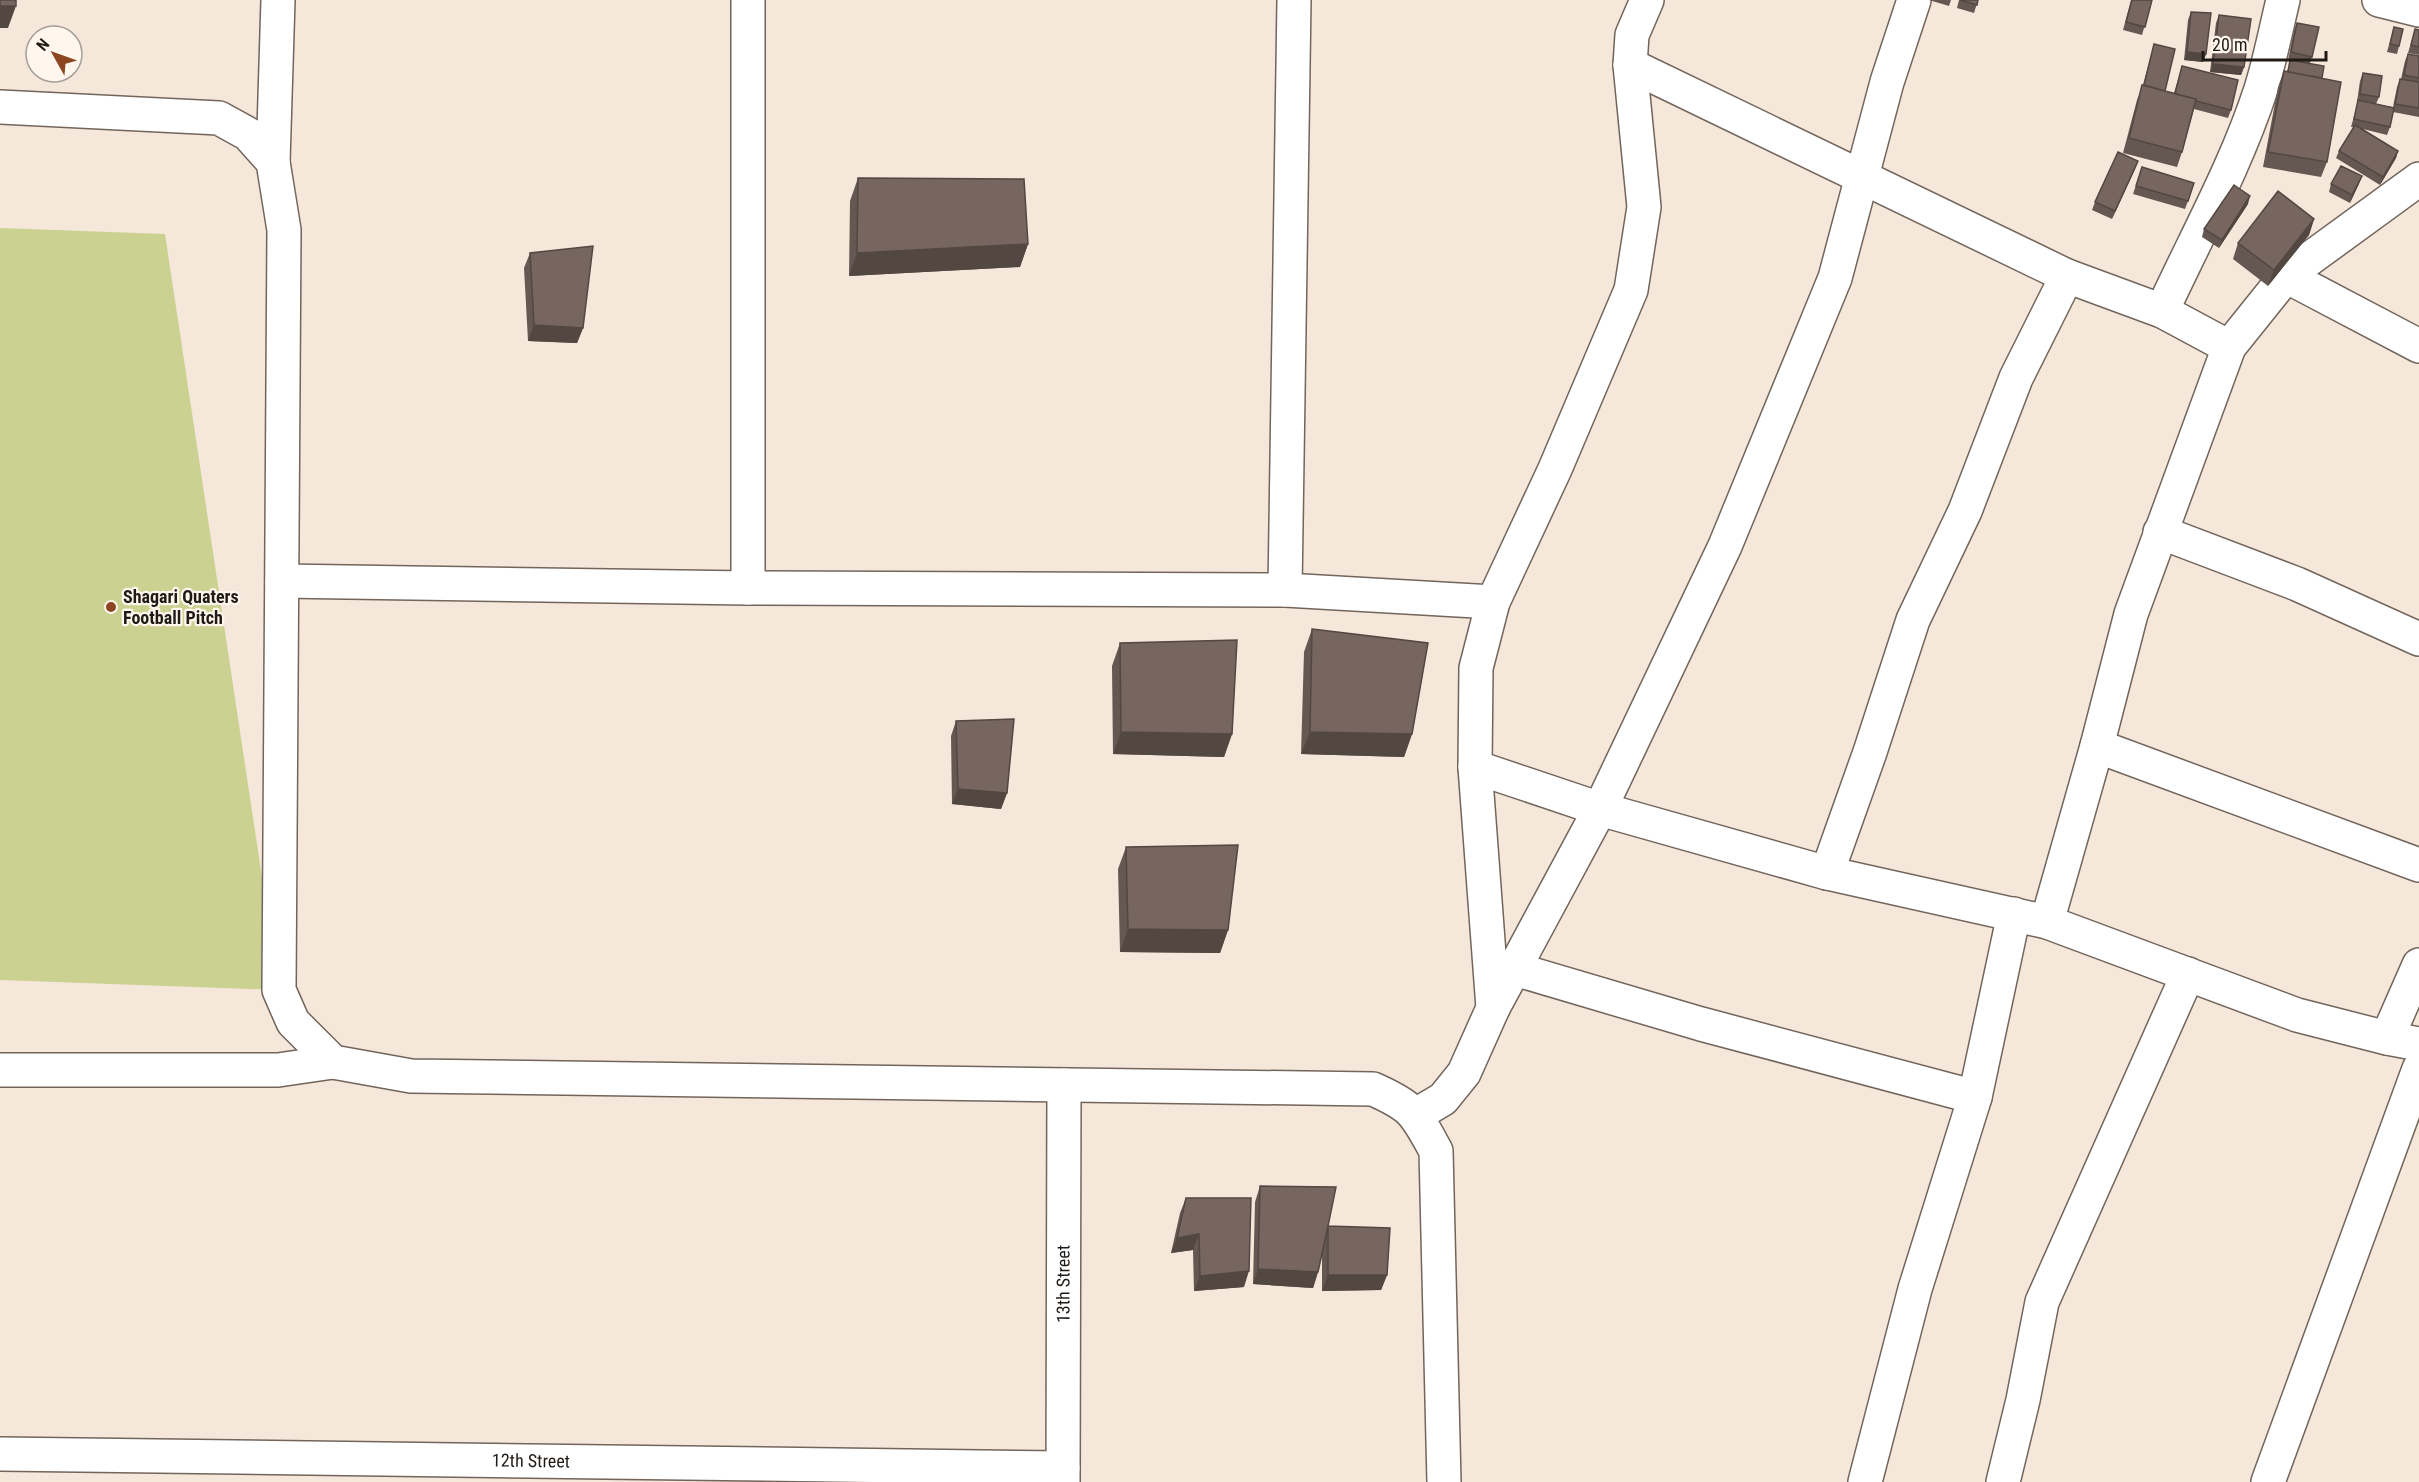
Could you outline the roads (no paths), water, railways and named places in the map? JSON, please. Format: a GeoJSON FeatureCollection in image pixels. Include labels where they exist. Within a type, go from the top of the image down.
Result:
{"type":"FeatureCollection","features":[{"type":"Feature","properties":{"kind":"street"},"geometry":{"type":"LineString","coordinates":[[278,0],[273,162],[284,230],[279,990],[293,1022],[333,1062]]}},
{"type":"Feature","properties":{"kind":"street"},"geometry":{"type":"LineString","coordinates":[[748,0],[748,588]]}},
{"type":"Feature","properties":{"kind":"street"},"geometry":{"type":"LineString","coordinates":[[1285,590],[1294,0]]}},
{"type":"Feature","properties":{"kind":"street"},"geometry":{"type":"LineString","coordinates":[[1493,1008],[1475,767],[1476,668],[1493,602],[1555,469],[1631,290],[1644,207],[1630,64],[1632,35],[1647,0]]}},
{"type":"Feature","properties":{"kind":"street"},"geometry":{"type":"LineString","coordinates":[[1416,1115],[1443,1099],[1464,1073],[1493,1008],[1600,809],[1725,546],[1835,278],[1887,82],[1914,0]]}},
{"type":"Feature","properties":{"kind":"street"},"geometry":{"type":"LineString","coordinates":[[2162,311],[2224,183],[2257,99],[2283,0]]}},
{"type":"Feature","properties":{"kind":"street"},"geometry":{"type":"LineString","coordinates":[[2379,0],[2419,10]]}},
{"type":"Feature","properties":{"kind":"street"},"geometry":{"type":"LineString","coordinates":[[1630,64],[2067,276],[2162,311],[2229,347]]}},
{"type":"Feature","properties":{"kind":"street"},"geometry":{"type":"LineString","coordinates":[[0,107],[219,118],[248,134],[273,162]]}},
{"type":"Feature","properties":{"kind":"street"},"geometry":{"type":"LineString","coordinates":[[2047,922],[2097,746],[2131,614],[2229,347],[2286,276],[2419,180]]}},
{"type":"Feature","properties":{"kind":"street"},"geometry":{"type":"LineString","coordinates":[[1827,873],[1870,752],[1912,620],[1965,511],[2016,378],[2067,276]]}},
{"type":"Feature","properties":{"kind":"street"},"geometry":{"type":"LineString","coordinates":[[2286,276],[2419,346]]}},
{"type":"Feature","properties":{"kind":"street"},"geometry":{"type":"LineString","coordinates":[[2160,532],[2297,584],[2418,636]]}},
{"type":"Feature","properties":{"kind":"street"},"geometry":{"type":"LineString","coordinates":[[282,581],[748,588],[1285,590],[1493,602]]}},
{"type":"Feature","properties":{"kind":"street"},"geometry":{"type":"LineString","coordinates":[[2097,746],[2419,865]]}},
{"type":"Feature","properties":{"kind":"street"},"geometry":{"type":"LineString","coordinates":[[1475,767],[1600,809],[1827,873],[2047,922],[2297,1015],[2419,1044]]}},
{"type":"Feature","properties":{"kind":"street"},"geometry":{"type":"LineString","coordinates":[[1865,1482],[1915,1289],[1975,1097],[2014,914]]}},
{"type":"Feature","properties":{"kind":"street"},"geometry":{"type":"LineString","coordinates":[[2387,1038],[2419,965]]}},
{"type":"Feature","properties":{"kind":"street"},"geometry":{"type":"LineString","coordinates":[[1515,969],[1701,1024],[1975,1097]]}},
{"type":"Feature","properties":{"kind":"street"},"geometry":{"type":"LineString","coordinates":[[2003,1482],[2023,1400],[2042,1302],[2188,974]]}},
{"type":"Feature","properties":{"kind":"street"},"geometry":{"type":"LineString","coordinates":[[0,1070],[278,1070],[333,1062],[411,1076],[1373,1089],[1398,1100],[1416,1115],[1436,1151],[1444,1482]]}},
{"type":"Feature","properties":{"kind":"street"},"geometry":{"type":"LineString","coordinates":[[2268,1482],[2419,1069]]}},
{"type":"Feature","properties":{"kind":"street","name":"13th Street"},"geometry":{"type":"LineString","coordinates":[[1063,1475],[1064,1085]]}},
{"type":"Feature","properties":{"kind":"street","name":"12th Street"},"geometry":{"type":"LineString","coordinates":[[0,1454],[1063,1475]]}},
{"type":"Feature","properties":{"kind":"place","name":"Shagari Quaters Football Pitch"},"geometry":{"type":"Point","coordinates":[111,607]}}]}
